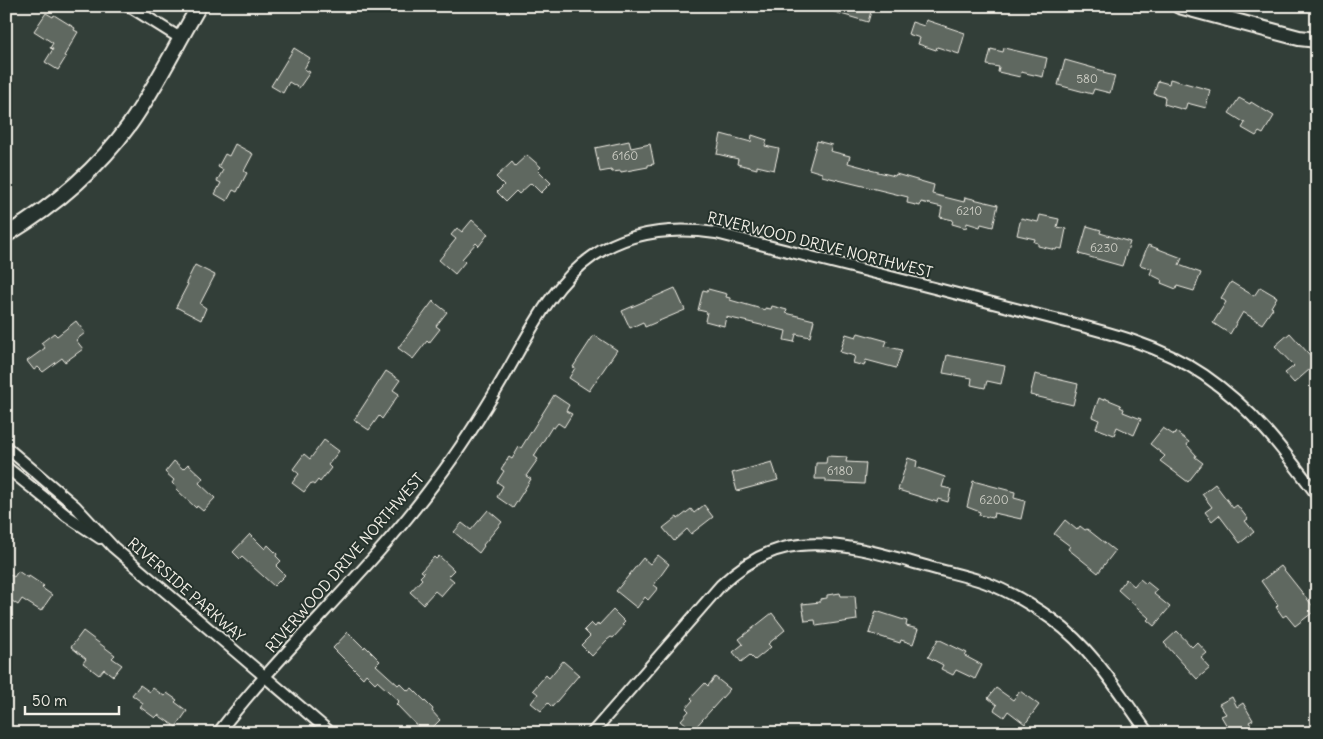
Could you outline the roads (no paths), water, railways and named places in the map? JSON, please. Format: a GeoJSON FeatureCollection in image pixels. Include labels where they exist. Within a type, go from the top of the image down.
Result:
{"type":"FeatureCollection","features":[{"type":"Feature","properties":{"kind":"street"},"geometry":{"type":"LineString","coordinates":[[129,6],[180,38]]}},
{"type":"Feature","properties":{"kind":"street"},"geometry":{"type":"LineString","coordinates":[[6,235],[54,204],[105,156],[144,103],[199,6]]}},
{"type":"Feature","properties":{"kind":"street"},"geometry":{"type":"LineString","coordinates":[[1179,6],[1299,38],[1317,40]]}},
{"type":"Feature","properties":{"kind":"street","name":"RIVERWOOD DRIVE NORTHWEST"},"geometry":{"type":"LineString","coordinates":[[218,733],[398,529],[436,482],[480,418],[549,300],[566,279],[593,256],[625,240],[659,231],[692,230],[716,233],[922,284],[1123,338],[1163,352],[1203,374],[1242,404],[1277,441],[1317,495]]}},
{"type":"Feature","properties":{"kind":"street","name":"RIVERSIDE PARKWAY"},"geometry":{"type":"LineString","coordinates":[[6,447],[75,506],[113,547],[331,733]]}},
{"type":"Feature","properties":{"kind":"street","name":"RIVERSIDE PARKWAY"},"geometry":{"type":"LineString","coordinates":[[6,467],[67,516],[113,547]]}},
{"type":"Feature","properties":{"kind":"street"},"geometry":{"type":"LineString","coordinates":[[592,733],[721,585],[738,569],[756,558],[778,549],[820,544],[871,552],[984,582],[1023,600],[1055,621],[1077,641],[1094,660],[1148,733]]}}]}
